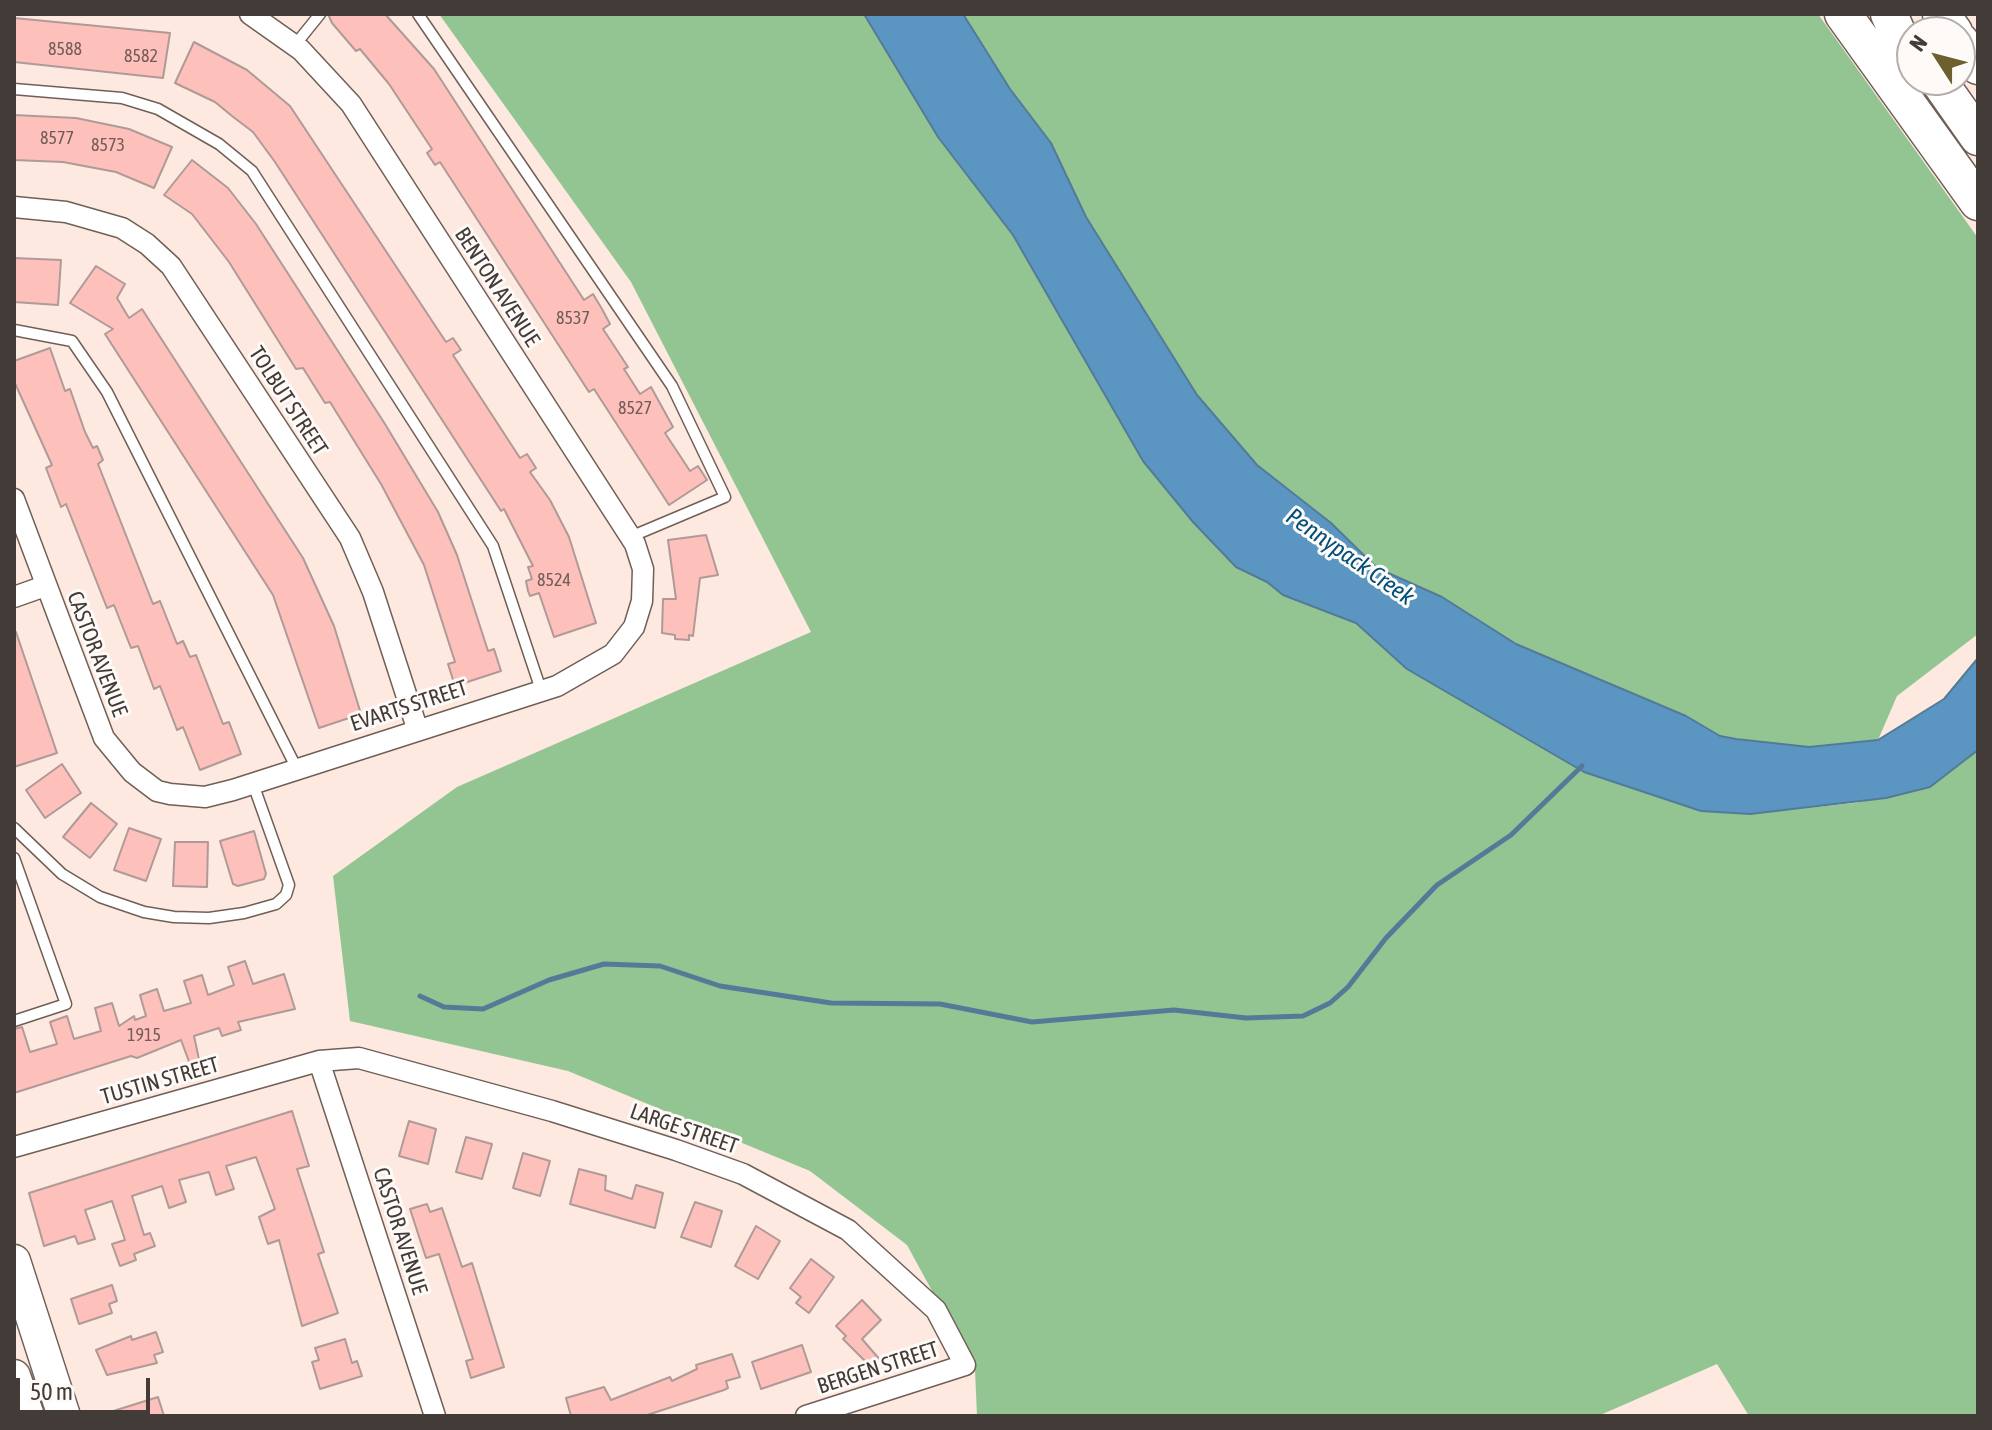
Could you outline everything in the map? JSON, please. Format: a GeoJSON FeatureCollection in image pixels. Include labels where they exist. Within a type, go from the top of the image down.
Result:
{"type":"FeatureCollection","features":[{"type":"Feature","properties":{"kind":"highway"},"geometry":{"type":"LineString","coordinates":[[1843,14],[1970,192]]}},
{"type":"Feature","properties":{"kind":"highway"},"geometry":{"type":"LineString","coordinates":[[1925,96],[1970,192]]}},
{"type":"Feature","properties":{"kind":"highway"},"geometry":{"type":"LineString","coordinates":[[1949,96],[1978,137]]}},
{"type":"Feature","properties":{"kind":"main road"},"geometry":{"type":"LineString","coordinates":[[14,1261],[64,1416]]}},
{"type":"Feature","properties":{"kind":"main road"},"geometry":{"type":"LineString","coordinates":[[14,1376],[28,1416]]}},
{"type":"Feature","properties":{"kind":"street","name":"BENTON AVENUE"},"geometry":{"type":"LineString","coordinates":[[250,14],[295,45],[351,104],[630,537],[643,569],[642,601],[636,620]]}},
{"type":"Feature","properties":{"kind":"street","name":"TOLBUT STREET"},"geometry":{"type":"LineString","coordinates":[[14,207],[66,212],[122,228],[147,244],[171,266],[350,538],[373,592],[417,728]]}},
{"type":"Feature","properties":{"kind":"street","name":"CASTOR AVENUE"},"geometry":{"type":"LineString","coordinates":[[14,499],[104,738],[132,772],[157,791],[174,794]]}},
{"type":"Feature","properties":{"kind":"street"},"geometry":{"type":"LineString","coordinates":[[14,597],[45,586]]}},
{"type":"Feature","properties":{"kind":"street","name":"EVARTS STREET"},"geometry":{"type":"LineString","coordinates":[[174,794],[205,797],[253,784],[417,728],[557,686],[613,654],[636,620]]}},
{"type":"Feature","properties":{"kind":"street","name":"LARGE STREET"},"geometry":{"type":"LineString","coordinates":[[319,1061],[359,1058],[564,1114],[743,1174],[848,1230],[936,1310],[965,1365]]}},
{"type":"Feature","properties":{"kind":"street","name":"CASTOR AVENUE"},"geometry":{"type":"LineString","coordinates":[[319,1061],[435,1416]]}},
{"type":"Feature","properties":{"kind":"street","name":"TUSTIN STREET"},"geometry":{"type":"LineString","coordinates":[[14,1147],[319,1061]]}},
{"type":"Feature","properties":{"kind":"street","name":"BERGEN STREET"},"geometry":{"type":"LineString","coordinates":[[806,1416],[965,1365]]}},
{"type":"Feature","properties":{"kind":"lane"},"geometry":{"type":"LineString","coordinates":[[295,45],[320,14]]}},
{"type":"Feature","properties":{"kind":"lane"},"geometry":{"type":"LineString","coordinates":[[418,14],[672,386],[725,497],[630,537]]}},
{"type":"Feature","properties":{"kind":"lane"},"geometry":{"type":"LineString","coordinates":[[14,89],[122,98],[158,109],[219,144],[252,171],[493,546],[541,690]]}},
{"type":"Feature","properties":{"kind":"lane"},"geometry":{"type":"LineString","coordinates":[[14,330],[72,341],[107,392],[297,769]]}},
{"type":"Feature","properties":{"kind":"lane"},"geometry":{"type":"LineString","coordinates":[[14,828],[62,874],[100,897],[144,912],[174,917],[209,918],[244,913],[276,904],[286,895],[289,885],[253,784]]}},
{"type":"Feature","properties":{"kind":"lane"},"geometry":{"type":"LineString","coordinates":[[14,858],[66,1004],[14,1021]]}},
{"type":"Feature","properties":{"kind":"green space"},"geometry":{"type":"Polygon","coordinates":[[[439,14],[864,14],[938,137],[1013,234],[1143,461],[1193,522],[1236,567],[1267,582],[1283,595],[1355,623],[1407,669],[1584,772],[1656,796],[1750,814],[1855,803],[1930,787],[1978,750],[1978,1416],[1749,1416],[1717,1364],[1598,1416],[977,1416],[975,1370],[907,1245],[810,1171],[568,1071],[350,1021],[333,876],[457,787],[811,632],[631,282],[439,14]]]}},
{"type":"Feature","properties":{"kind":"green space"},"geometry":{"type":"Polygon","coordinates":[[[963,14],[1818,14],[1978,238],[1978,634],[1897,696],[1878,740],[1809,747],[1782,745],[1720,736],[1686,716],[1516,644],[1442,597],[1377,568],[1331,523],[1257,465],[1197,395],[1086,217],[1051,143],[1010,89],[963,14]]]}},
{"type":"Feature","properties":{"kind":"water","name":"Pennypack Creek"},"geometry":{"type":"Polygon","coordinates":[[[864,14],[963,14],[1010,89],[1051,143],[1086,217],[1197,395],[1257,465],[1331,523],[1377,568],[1442,597],[1516,644],[1686,716],[1720,736],[1736,739],[1809,747],[1878,740],[1944,699],[1978,658],[1978,750],[1930,787],[1886,798],[1750,814],[1701,811],[1584,772],[1407,669],[1356,623],[1283,595],[1267,582],[1236,567],[1193,522],[1143,461],[1013,235],[938,137],[864,14]]]}},
{"type":"Feature","properties":{"kind":"building"},"geometry":{"type":"Polygon","coordinates":[[[328,14],[385,14],[434,69],[584,300],[593,294],[610,324],[603,329],[628,367],[624,369],[640,394],[651,387],[673,427],[665,433],[690,471],[698,466],[707,480],[669,505],[594,389],[589,392],[440,162],[435,165],[427,153],[432,149],[389,84],[360,49],[356,51],[328,14]]]}},
{"type":"Feature","properties":{"kind":"building"},"geometry":{"type":"Polygon","coordinates":[[[14,18],[170,33],[163,78],[14,62],[14,18]]]}},
{"type":"Feature","properties":{"kind":"building"},"geometry":{"type":"Polygon","coordinates":[[[194,42],[247,70],[290,106],[446,342],[453,338],[461,350],[453,355],[520,458],[527,454],[536,468],[530,472],[550,500],[569,537],[596,623],[554,637],[539,593],[530,596],[528,591],[526,581],[532,579],[528,567],[533,566],[504,509],[501,511],[275,162],[253,132],[215,102],[175,83],[194,42]]]}},
{"type":"Feature","properties":{"kind":"building"},"geometry":{"type":"Polygon","coordinates":[[[14,115],[76,118],[129,129],[172,147],[154,188],[116,172],[63,162],[14,160],[14,115]]]}},
{"type":"Feature","properties":{"kind":"building"},"geometry":{"type":"Polygon","coordinates":[[[192,160],[228,188],[256,224],[385,424],[438,512],[457,555],[488,651],[494,649],[501,671],[455,686],[448,664],[455,662],[424,565],[381,484],[330,402],[325,403],[303,368],[296,369],[229,262],[192,214],[164,195],[192,160]]]}},
{"type":"Feature","properties":{"kind":"building"},"geometry":{"type":"Polygon","coordinates":[[[14,258],[61,260],[58,305],[14,302],[14,258]]]}},
{"type":"Feature","properties":{"kind":"building"},"geometry":{"type":"Polygon","coordinates":[[[96,266],[125,284],[117,298],[129,318],[142,309],[303,558],[334,626],[361,714],[319,728],[273,595],[105,334],[113,329],[70,303],[96,266]]]}},
{"type":"Feature","properties":{"kind":"building"},"geometry":{"type":"Polygon","coordinates":[[[50,348],[65,391],[70,389],[85,432],[93,448],[97,446],[103,460],[98,464],[153,604],[160,601],[177,644],[183,641],[190,657],[196,655],[223,724],[229,722],[241,754],[200,770],[183,727],[177,730],[160,686],[154,689],[138,646],[131,648],[114,605],[107,608],[66,504],[61,507],[46,468],[52,465],[14,381],[14,361],[50,348]]]}},
{"type":"Feature","properties":{"kind":"building"},"geometry":{"type":"Polygon","coordinates":[[[706,535],[718,575],[700,578],[693,636],[689,635],[689,640],[675,639],[675,635],[662,633],[663,599],[676,599],[668,540],[706,535]]]}},
{"type":"Feature","properties":{"kind":"building"},"geometry":{"type":"Polygon","coordinates":[[[14,633],[57,753],[14,767],[14,633]]]}},
{"type":"Feature","properties":{"kind":"building"},"geometry":{"type":"Polygon","coordinates":[[[62,764],[81,793],[45,818],[26,790],[62,764]]]}},
{"type":"Feature","properties":{"kind":"building"},"geometry":{"type":"Polygon","coordinates":[[[91,803],[117,824],[90,858],[63,837],[91,803]]]}},
{"type":"Feature","properties":{"kind":"building"},"geometry":{"type":"Polygon","coordinates":[[[129,828],[161,839],[146,881],[114,870],[129,828]]]}},
{"type":"Feature","properties":{"kind":"building"},"geometry":{"type":"Polygon","coordinates":[[[254,831],[266,874],[264,879],[238,886],[233,884],[220,841],[254,831]]]}},
{"type":"Feature","properties":{"kind":"building"},"geometry":{"type":"Polygon","coordinates":[[[175,842],[208,842],[207,887],[173,886],[175,842]]]}},
{"type":"Feature","properties":{"kind":"building"},"geometry":{"type":"Polygon","coordinates":[[[245,961],[253,984],[284,974],[295,1009],[238,1022],[241,1030],[222,1036],[219,1028],[194,1036],[200,1064],[191,1067],[181,1040],[137,1058],[131,1056],[14,1093],[14,1029],[22,1027],[30,1052],[57,1044],[50,1022],[67,1016],[74,1039],[101,1031],[95,1008],[112,1003],[119,1026],[134,1016],[135,1020],[146,1016],[140,995],[157,989],[164,1011],[191,1003],[184,981],[202,975],[208,995],[234,985],[228,967],[245,961]]]}},
{"type":"Feature","properties":{"kind":"building"},"geometry":{"type":"Polygon","coordinates":[[[292,1111],[309,1166],[297,1169],[324,1252],[318,1254],[338,1313],[302,1326],[279,1240],[268,1244],[259,1217],[275,1209],[256,1157],[226,1166],[234,1189],[216,1195],[209,1172],[179,1180],[186,1202],[169,1208],[162,1186],[132,1196],[144,1235],[150,1233],[155,1246],[134,1254],[136,1260],[120,1266],[112,1244],[125,1240],[112,1201],[85,1210],[95,1239],[78,1244],[75,1236],[44,1246],[29,1193],[292,1111]]]}},
{"type":"Feature","properties":{"kind":"building"},"geometry":{"type":"Polygon","coordinates":[[[409,1121],[436,1129],[428,1164],[399,1156],[409,1121]]]}},
{"type":"Feature","properties":{"kind":"building"},"geometry":{"type":"Polygon","coordinates":[[[466,1137],[492,1144],[482,1179],[456,1172],[466,1137]]]}},
{"type":"Feature","properties":{"kind":"building"},"geometry":{"type":"Polygon","coordinates":[[[523,1153],[550,1161],[540,1196],[513,1188],[523,1153]]]}},
{"type":"Feature","properties":{"kind":"building"},"geometry":{"type":"Polygon","coordinates":[[[579,1169],[606,1176],[605,1190],[632,1199],[636,1185],[663,1193],[655,1228],[570,1204],[579,1169]]]}},
{"type":"Feature","properties":{"kind":"building"},"geometry":{"type":"Polygon","coordinates":[[[695,1202],[722,1211],[711,1247],[681,1237],[695,1202]]]}},
{"type":"Feature","properties":{"kind":"building"},"geometry":{"type":"Polygon","coordinates":[[[427,1204],[430,1212],[442,1208],[462,1267],[472,1263],[504,1367],[471,1378],[466,1361],[473,1359],[439,1254],[426,1258],[410,1209],[427,1204]]]}},
{"type":"Feature","properties":{"kind":"building"},"geometry":{"type":"Polygon","coordinates":[[[756,1226],[780,1241],[758,1279],[735,1266],[756,1226]]]}},
{"type":"Feature","properties":{"kind":"building"},"geometry":{"type":"Polygon","coordinates":[[[811,1259],[834,1277],[809,1313],[796,1303],[801,1297],[790,1288],[811,1259]]]}},
{"type":"Feature","properties":{"kind":"building"},"geometry":{"type":"Polygon","coordinates":[[[112,1285],[117,1301],[109,1304],[112,1313],[79,1324],[71,1299],[112,1285]]]}},
{"type":"Feature","properties":{"kind":"building"},"geometry":{"type":"Polygon","coordinates":[[[862,1300],[881,1320],[862,1339],[881,1361],[873,1369],[843,1339],[846,1336],[836,1326],[862,1300]]]}},
{"type":"Feature","properties":{"kind":"building"},"geometry":{"type":"Polygon","coordinates":[[[156,1332],[163,1352],[154,1355],[157,1363],[107,1375],[96,1350],[131,1336],[132,1340],[156,1332]]]}},
{"type":"Feature","properties":{"kind":"building"},"geometry":{"type":"Polygon","coordinates":[[[345,1339],[352,1363],[357,1361],[362,1376],[320,1389],[312,1362],[319,1360],[315,1348],[345,1339]]]}},
{"type":"Feature","properties":{"kind":"building"},"geometry":{"type":"Polygon","coordinates":[[[802,1345],[811,1372],[761,1389],[752,1362],[802,1345]]]}},
{"type":"Feature","properties":{"kind":"building"},"geometry":{"type":"Polygon","coordinates":[[[732,1354],[740,1377],[726,1381],[728,1388],[724,1390],[644,1416],[571,1416],[566,1398],[604,1387],[611,1400],[670,1377],[672,1381],[697,1369],[696,1365],[732,1354]]]}},
{"type":"Feature","properties":{"kind":"building"},"geometry":{"type":"Polygon","coordinates":[[[158,1397],[164,1416],[107,1416],[107,1413],[158,1397]]]}},
{"type":"Feature","properties":{"kind":"waterway"},"geometry":{"type":"LineString","coordinates":[[420,996],[444,1007],[483,1009],[549,980],[604,964],[660,966],[720,986],[831,1003],[940,1004],[1032,1022],[1174,1010],[1246,1018],[1303,1016],[1330,1003],[1348,987],[1386,938],[1437,885],[1511,835],[1582,766]]}}]}
